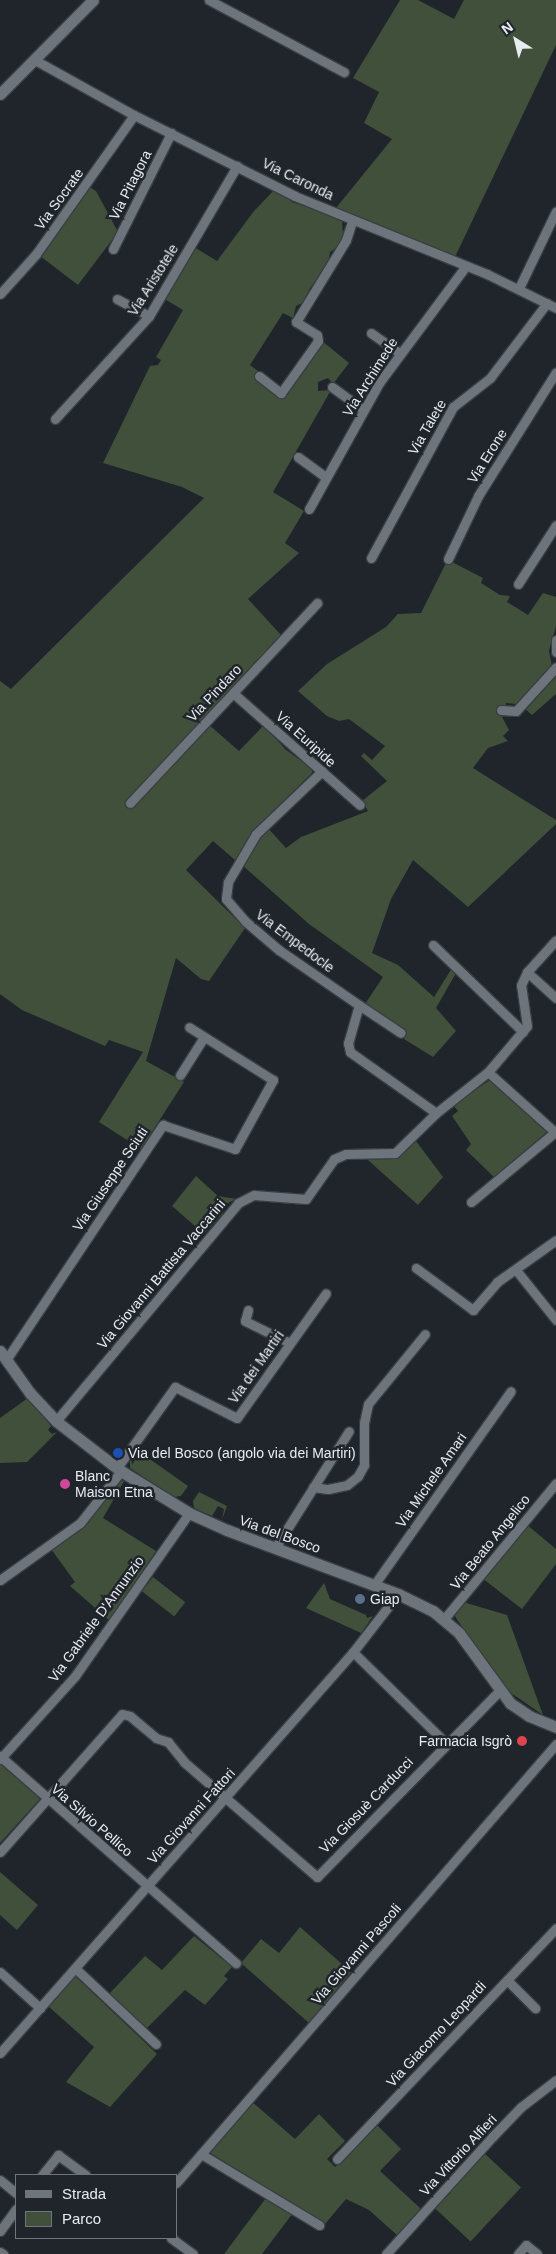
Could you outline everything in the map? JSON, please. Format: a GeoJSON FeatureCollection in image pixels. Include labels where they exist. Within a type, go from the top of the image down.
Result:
{"type":"FeatureCollection","features":[{"type":"Feature","properties":{"kind":"main road"},"geometry":{"type":"LineString","coordinates":[[0,94],[93,0]]}},
{"type":"Feature","properties":{"kind":"main road","name":"Via del Bosco"},"geometry":{"type":"LineString","coordinates":[[3,1356],[56,1422],[119,1469],[189,1513],[275,1548],[398,1594],[444,1619],[468,1645],[500,1691],[529,1716],[556,1727]]}},
{"type":"Feature","properties":{"kind":"street"},"geometry":{"type":"LineString","coordinates":[[209,0],[344,72]]}},
{"type":"Feature","properties":{"kind":"street","name":"Via Caronda"},"geometry":{"type":"LineString","coordinates":[[35,60],[134,115],[352,222],[406,240],[519,288],[556,308]]}},
{"type":"Feature","properties":{"kind":"street","name":"Via Socrate"},"geometry":{"type":"LineString","coordinates":[[0,294],[36,254],[134,115]]}},
{"type":"Feature","properties":{"kind":"street","name":"Via Pitagora"},"geometry":{"type":"LineString","coordinates":[[113,249],[171,133]]}},
{"type":"Feature","properties":{"kind":"street","name":"Via Aristotele"},"geometry":{"type":"LineString","coordinates":[[55,419],[149,316],[237,166]]}},
{"type":"Feature","properties":{"kind":"street"},"geometry":{"type":"LineString","coordinates":[[519,288],[556,211]]}},
{"type":"Feature","properties":{"kind":"street"},"geometry":{"type":"LineString","coordinates":[[259,376],[281,393],[318,341],[317,335],[296,322],[346,240],[352,222]]}},
{"type":"Feature","properties":{"kind":"street","name":"Via Archimede"},"geometry":{"type":"LineString","coordinates":[[309,509],[364,410],[400,353],[466,266]]}},
{"type":"Feature","properties":{"kind":"street"},"geometry":{"type":"LineString","coordinates":[[117,299],[149,316]]}},
{"type":"Feature","properties":{"kind":"street","name":"Via Talete"},"geometry":{"type":"LineString","coordinates":[[371,558],[453,407],[490,378],[547,303]]}},
{"type":"Feature","properties":{"kind":"street"},"geometry":{"type":"LineString","coordinates":[[371,332],[400,353]]}},
{"type":"Feature","properties":{"kind":"street","name":"Via Erone"},"geometry":{"type":"LineString","coordinates":[[448,559],[478,496],[556,372]]}},
{"type":"Feature","properties":{"kind":"street"},"geometry":{"type":"LineString","coordinates":[[332,387],[364,410]]}},
{"type":"Feature","properties":{"kind":"street"},"geometry":{"type":"LineString","coordinates":[[298,457],[326,478]]}},
{"type":"Feature","properties":{"kind":"street"},"geometry":{"type":"LineString","coordinates":[[518,584],[556,525]]}},
{"type":"Feature","properties":{"kind":"street","name":"Via Pindaro"},"geometry":{"type":"LineString","coordinates":[[130,803],[318,603]]}},
{"type":"Feature","properties":{"kind":"street"},"geometry":{"type":"LineString","coordinates":[[556,640],[556,652]]}},
{"type":"Feature","properties":{"kind":"street"},"geometry":{"type":"LineString","coordinates":[[501,710],[516,711],[556,667]]}},
{"type":"Feature","properties":{"kind":"street","name":"Via Euripide"},"geometry":{"type":"LineString","coordinates":[[233,693],[360,805]]}},
{"type":"Feature","properties":{"kind":"street","name":"Via Empedocle"},"geometry":{"type":"LineString","coordinates":[[322,772],[256,834],[228,882],[225,894],[230,904],[245,921],[279,950],[359,1005]]}},
{"type":"Feature","properties":{"kind":"street"},"geometry":{"type":"LineString","coordinates":[[433,945],[524,1032],[527,1021],[520,992],[527,972],[556,940]]}},
{"type":"Feature","properties":{"kind":"street"},"geometry":{"type":"LineString","coordinates":[[527,972],[556,998]]}},
{"type":"Feature","properties":{"kind":"street"},"geometry":{"type":"LineString","coordinates":[[401,1033],[359,1005],[348,1043],[350,1052],[436,1113]]}},
{"type":"Feature","properties":{"kind":"street","name":"Via Giuseppe Sciuti"},"geometry":{"type":"LineString","coordinates":[[3,1356],[163,1125],[235,1148],[273,1080],[189,1027]]}},
{"type":"Feature","properties":{"kind":"street","name":"Via Giovanni Battista Vaccarini"},"geometry":{"type":"LineString","coordinates":[[56,1422],[238,1203],[254,1195],[306,1199],[334,1159],[346,1154],[394,1153],[436,1113],[488,1072],[524,1032]]}},
{"type":"Feature","properties":{"kind":"street"},"geometry":{"type":"LineString","coordinates":[[180,1075],[204,1036]]}},
{"type":"Feature","properties":{"kind":"street"},"geometry":{"type":"LineString","coordinates":[[471,1202],[556,1132],[488,1072]]}},
{"type":"Feature","properties":{"kind":"street"},"geometry":{"type":"LineString","coordinates":[[416,1268],[473,1310],[497,1282],[556,1240]]}},
{"type":"Feature","properties":{"kind":"street"},"geometry":{"type":"LineString","coordinates":[[516,1270],[556,1320]]}},
{"type":"Feature","properties":{"kind":"street","name":"Via dei Martiri"},"geometry":{"type":"LineString","coordinates":[[119,1469],[175,1387],[237,1418],[326,1293]]}},
{"type":"Feature","properties":{"kind":"street"},"geometry":{"type":"LineString","coordinates":[[248,1310],[245,1321],[290,1343]]}},
{"type":"Feature","properties":{"kind":"street"},"geometry":{"type":"LineString","coordinates":[[314,1487],[328,1489],[347,1485],[358,1476],[364,1465],[364,1423],[368,1404],[425,1334]]}},
{"type":"Feature","properties":{"kind":"street","name":"Via Michele Amari"},"geometry":{"type":"LineString","coordinates":[[374,1585],[511,1391]]}},
{"type":"Feature","properties":{"kind":"street"},"geometry":{"type":"LineString","coordinates":[[275,1548],[349,1431]]}},
{"type":"Feature","properties":{"kind":"street"},"geometry":{"type":"LineString","coordinates":[[0,1580],[80,1523],[119,1469]]}},
{"type":"Feature","properties":{"kind":"street","name":"Via Beato Angelico"},"geometry":{"type":"LineString","coordinates":[[444,1619],[556,1483]]}},
{"type":"Feature","properties":{"kind":"street","name":"Via Gabriele D'Annunzio"},"geometry":{"type":"LineString","coordinates":[[0,1757],[75,1676],[189,1513]]}},
{"type":"Feature","properties":{"kind":"street","name":"Via Giovanni Fattori"},"geometry":{"type":"LineString","coordinates":[[0,2053],[353,1652],[398,1594]]}},
{"type":"Feature","properties":{"kind":"street"},"geometry":{"type":"LineString","coordinates":[[353,1652],[446,1743]]}},
{"type":"Feature","properties":{"kind":"street","name":"Via Giosuè Carducci"},"geometry":{"type":"LineString","coordinates":[[226,1798],[318,1876],[446,1743],[500,1691]]}},
{"type":"Feature","properties":{"kind":"street"},"geometry":{"type":"LineString","coordinates":[[0,1852],[122,1714],[130,1716],[156,1738],[168,1742],[184,1762],[226,1798]]}},
{"type":"Feature","properties":{"kind":"street","name":"Via Giovanni Pascoli"},"geometry":{"type":"LineString","coordinates":[[178,2181],[556,1744]]}},
{"type":"Feature","properties":{"kind":"street","name":"Via Silvio Pellico"},"geometry":{"type":"LineString","coordinates":[[0,1757],[236,1963]]}},
{"type":"Feature","properties":{"kind":"street","name":"Via Giacomo Leopardi"},"geometry":{"type":"LineString","coordinates":[[337,2159],[556,1928]]}},
{"type":"Feature","properties":{"kind":"street"},"geometry":{"type":"LineString","coordinates":[[75,1968],[156,2044]]}},
{"type":"Feature","properties":{"kind":"street"},"geometry":{"type":"LineString","coordinates":[[0,1972],[40,2008]]}},
{"type":"Feature","properties":{"kind":"street"},"geometry":{"type":"LineString","coordinates":[[507,1980],[535,2008]]}},
{"type":"Feature","properties":{"kind":"street","name":"Via Vittorio Alfieri"},"geometry":{"type":"LineString","coordinates":[[386,2254],[493,2136],[521,2108],[556,2080]]}},
{"type":"Feature","properties":{"kind":"street"},"geometry":{"type":"LineString","coordinates":[[201,2154],[319,2225]]}},
{"type":"Feature","properties":{"kind":"street"},"geometry":{"type":"LineString","coordinates":[[43,2174],[58,2155],[85,2174]]}},
{"type":"Feature","properties":{"kind":"street"},"geometry":{"type":"LineString","coordinates":[[0,2180],[15,2192]]}},
{"type":"Feature","properties":{"kind":"street"},"geometry":{"type":"LineString","coordinates":[[0,2231],[15,2210]]}},
{"type":"Feature","properties":{"kind":"street"},"geometry":{"type":"LineString","coordinates":[[172,2239],[193,2254]]}},
{"type":"Feature","properties":{"kind":"street"},"geometry":{"type":"LineString","coordinates":[[518,2254],[526,2245],[537,2254]]}},
{"type":"Feature","properties":{"kind":"green space"},"geometry":{"type":"Polygon","coordinates":[[[400,0],[418,0],[454,19],[464,0],[556,0],[556,45],[455,257],[336,208],[392,139],[364,123],[379,92],[353,78],[400,0]]]}},
{"type":"Feature","properties":{"kind":"green space"},"geometry":{"type":"Polygon","coordinates":[[[88,186],[96,191],[118,232],[78,285],[40,256],[88,186]]]}},
{"type":"Feature","properties":{"kind":"green space"},"geometry":{"type":"Polygon","coordinates":[[[277,187],[292,202],[342,219],[343,234],[339,246],[330,252],[328,264],[310,288],[304,302],[296,306],[293,318],[283,313],[250,365],[258,371],[255,376],[283,399],[322,341],[349,363],[333,384],[328,378],[318,382],[318,391],[331,390],[273,492],[304,511],[285,543],[299,553],[248,599],[281,635],[127,803],[132,807],[208,724],[239,751],[264,725],[285,749],[312,769],[312,773],[257,827],[235,860],[213,841],[186,870],[245,928],[209,981],[201,979],[176,958],[146,1061],[184,1082],[141,1149],[99,1122],[143,1052],[109,1040],[105,1046],[22,1010],[0,994],[0,681],[11,689],[204,498],[182,487],[103,463],[150,366],[158,365],[161,360],[156,357],[183,310],[163,298],[194,247],[217,261],[254,211],[277,187]]]}},
{"type":"Feature","properties":{"kind":"green space"},"geometry":{"type":"Polygon","coordinates":[[[452,562],[483,578],[481,583],[500,595],[510,596],[507,602],[528,615],[543,593],[556,597],[556,626],[549,651],[552,666],[517,704],[506,703],[505,715],[502,717],[509,730],[503,736],[508,741],[488,748],[473,768],[556,820],[556,824],[468,907],[413,860],[391,899],[372,953],[398,965],[434,997],[452,968],[456,973],[436,1008],[456,1031],[433,1057],[404,1039],[407,1033],[365,1004],[383,977],[309,924],[242,865],[266,826],[286,848],[301,837],[368,811],[362,801],[387,781],[361,756],[364,753],[372,760],[385,746],[349,719],[339,721],[327,716],[298,691],[327,664],[386,627],[398,614],[421,613],[446,563],[452,562]]]}},
{"type":"Feature","properties":{"kind":"green space"},"geometry":{"type":"Polygon","coordinates":[[[556,673],[556,694],[532,715],[524,708],[556,673]]]}},
{"type":"Feature","properties":{"kind":"green space"},"geometry":{"type":"Polygon","coordinates":[[[490,1080],[548,1131],[494,1177],[466,1150],[471,1144],[452,1116],[458,1111],[453,1105],[490,1080]]]}},
{"type":"Feature","properties":{"kind":"green space"},"geometry":{"type":"Polygon","coordinates":[[[413,1137],[443,1177],[418,1205],[368,1160],[396,1157],[413,1137]]]}},
{"type":"Feature","properties":{"kind":"green space"},"geometry":{"type":"Polygon","coordinates":[[[196,1176],[218,1196],[236,1199],[222,1206],[223,1213],[204,1234],[172,1206],[196,1176]]]}},
{"type":"Feature","properties":{"kind":"green space"},"geometry":{"type":"Polygon","coordinates":[[[28,1398],[51,1426],[48,1430],[52,1434],[57,1432],[27,1462],[0,1463],[0,1418],[28,1398]]]}},
{"type":"Feature","properties":{"kind":"green space"},"geometry":{"type":"Polygon","coordinates":[[[137,1450],[188,1486],[181,1496],[173,1497],[130,1468],[130,1460],[137,1450]]]}},
{"type":"Feature","properties":{"kind":"green space"},"geometry":{"type":"Polygon","coordinates":[[[121,1480],[124,1481],[103,1518],[156,1551],[109,1620],[70,1586],[75,1582],[51,1549],[83,1526],[121,1480]]]}},
{"type":"Feature","properties":{"kind":"green space"},"geometry":{"type":"Polygon","coordinates":[[[199,1492],[227,1506],[222,1520],[224,1509],[218,1506],[212,1516],[194,1508],[193,1501],[199,1492]]]}},
{"type":"Feature","properties":{"kind":"green space"},"geometry":{"type":"Polygon","coordinates":[[[526,1524],[556,1549],[556,1564],[522,1609],[482,1578],[526,1524]]]}},
{"type":"Feature","properties":{"kind":"green space"},"geometry":{"type":"Polygon","coordinates":[[[153,1577],[185,1602],[174,1616],[142,1591],[153,1577]]]}},
{"type":"Feature","properties":{"kind":"green space"},"geometry":{"type":"Polygon","coordinates":[[[324,1583],[330,1599],[366,1615],[367,1618],[373,1616],[361,1633],[306,1608],[324,1583]]]}},
{"type":"Feature","properties":{"kind":"green space"},"geometry":{"type":"Polygon","coordinates":[[[463,1602],[507,1615],[543,1715],[511,1693],[498,1678],[456,1618],[454,1613],[463,1602]]]}},
{"type":"Feature","properties":{"kind":"green space"},"geometry":{"type":"Polygon","coordinates":[[[0,1764],[40,1799],[0,1843],[0,1764]]]}},
{"type":"Feature","properties":{"kind":"green space"},"geometry":{"type":"Polygon","coordinates":[[[0,1872],[38,1905],[17,1930],[0,1915],[0,1872]]]}},
{"type":"Feature","properties":{"kind":"green space"},"geometry":{"type":"Polygon","coordinates":[[[300,1927],[351,1972],[309,2023],[241,1963],[261,1939],[279,1953],[300,1927]]]}},
{"type":"Feature","properties":{"kind":"green space"},"geometry":{"type":"Polygon","coordinates":[[[194,1936],[232,1967],[224,1976],[228,1979],[205,2005],[185,1990],[146,2029],[109,1994],[145,1956],[162,1970],[194,1936]]]}},
{"type":"Feature","properties":{"kind":"green space"},"geometry":{"type":"Polygon","coordinates":[[[75,1976],[157,2054],[110,2107],[66,2082],[94,2047],[48,2006],[75,1976]]]}},
{"type":"Feature","properties":{"kind":"green space"},"geometry":{"type":"Polygon","coordinates":[[[251,2101],[295,2139],[319,2114],[345,2141],[327,2159],[335,2167],[377,2125],[401,2149],[380,2171],[420,2208],[420,2212],[397,2235],[369,2210],[346,2199],[325,2224],[209,2152],[251,2101]]]}},
{"type":"Feature","properties":{"kind":"green space"},"geometry":{"type":"Polygon","coordinates":[[[483,2152],[521,2187],[471,2242],[433,2206],[483,2152]]]}},
{"type":"Feature","properties":{"kind":"green space"},"geometry":{"type":"Polygon","coordinates":[[[266,2198],[293,2213],[262,2254],[224,2254],[266,2198]]]}},
{"type":"Feature","properties":{"kind":"place","name":"Via del Bosco (angolo via dei Martiri)"},"geometry":{"type":"Point","coordinates":[118,1453]}},
{"type":"Feature","properties":{"kind":"place","name":"Blanc Maison Etna"},"geometry":{"type":"Point","coordinates":[65,1484]}},
{"type":"Feature","properties":{"kind":"place","name":"Giap"},"geometry":{"type":"Point","coordinates":[360,1599]}},
{"type":"Feature","properties":{"kind":"place","name":"Farmacia Isgrò"},"geometry":{"type":"Point","coordinates":[522,1741]}}]}
